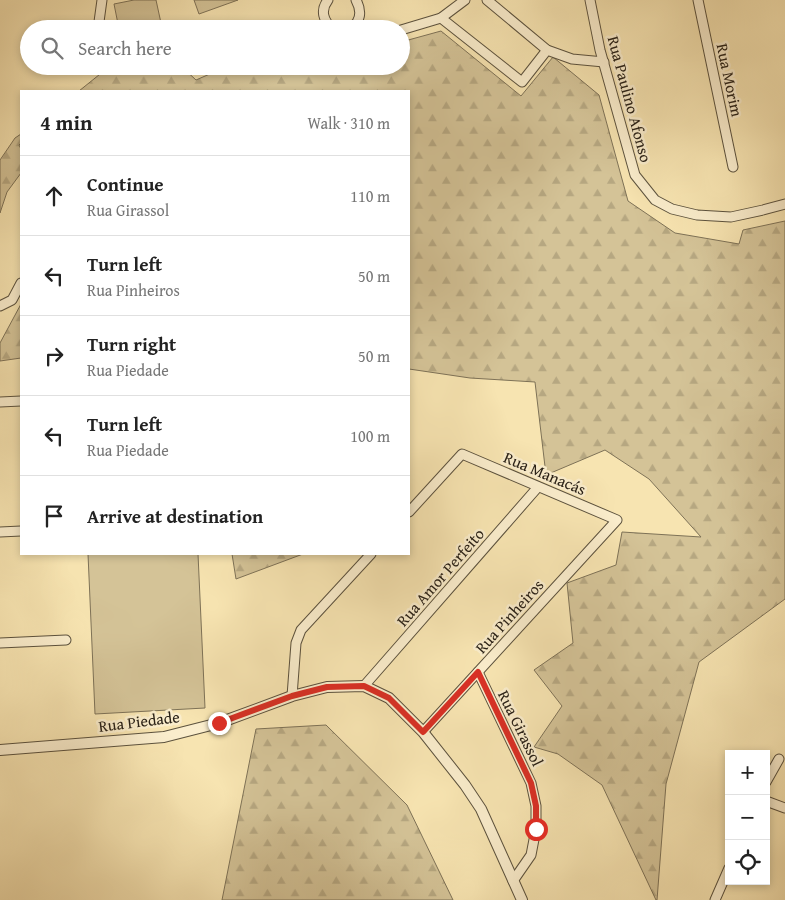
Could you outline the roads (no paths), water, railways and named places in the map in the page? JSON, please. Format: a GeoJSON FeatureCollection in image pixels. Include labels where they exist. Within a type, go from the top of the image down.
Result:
{"type":"FeatureCollection","features":[{"type":"Feature","properties":{"kind":"street"},"geometry":{"type":"LineString","coordinates":[[99,20],[102,0]]}},
{"type":"Feature","properties":{"kind":"street"},"geometry":{"type":"LineString","coordinates":[[326,20],[323,15],[328,0]]}},
{"type":"Feature","properties":{"kind":"street"},"geometry":{"type":"LineString","coordinates":[[410,27],[442,18],[465,0]]}},
{"type":"Feature","properties":{"kind":"street"},"geometry":{"type":"LineString","coordinates":[[488,0],[547,50],[572,59],[604,62]]}},
{"type":"Feature","properties":{"kind":"street","name":"Rua Paulino Afonso"},"geometry":{"type":"LineString","coordinates":[[590,0],[604,62],[635,175],[655,200],[672,209],[698,215],[731,217],[785,204]]}},
{"type":"Feature","properties":{"kind":"street","name":"Rua Morim"},"geometry":{"type":"LineString","coordinates":[[698,0],[733,167]]}},
{"type":"Feature","properties":{"kind":"street"},"geometry":{"type":"LineString","coordinates":[[358,1],[360,12],[358,20]]}},
{"type":"Feature","properties":{"kind":"street"},"geometry":{"type":"LineString","coordinates":[[442,18],[522,82],[547,50]]}},
{"type":"Feature","properties":{"kind":"street"},"geometry":{"type":"LineString","coordinates":[[0,306],[12,300],[20,285]]}},
{"type":"Feature","properties":{"kind":"street"},"geometry":{"type":"LineString","coordinates":[[0,402],[20,401]]}},
{"type":"Feature","properties":{"kind":"street","name":"Rua Manacás"},"geometry":{"type":"LineString","coordinates":[[410,511],[462,454],[617,520]]}},
{"type":"Feature","properties":{"kind":"street","name":"Rua Amor Perfeito"},"geometry":{"type":"LineString","coordinates":[[364,686],[538,487]]}},
{"type":"Feature","properties":{"kind":"street","name":"Rua Pinheiros"},"geometry":{"type":"LineString","coordinates":[[423,732],[617,520]]}},
{"type":"Feature","properties":{"kind":"street"},"geometry":{"type":"LineString","coordinates":[[0,532],[20,531]]}},
{"type":"Feature","properties":{"kind":"street"},"geometry":{"type":"LineString","coordinates":[[292,696],[296,644],[301,630],[370,555]]}},
{"type":"Feature","properties":{"kind":"street"},"geometry":{"type":"LineString","coordinates":[[0,643],[66,640]]}},
{"type":"Feature","properties":{"kind":"street","name":"Rua Girassol"},"geometry":{"type":"LineString","coordinates":[[478,672],[531,783],[536,806],[536,829],[531,855],[513,881]]}},
{"type":"Feature","properties":{"kind":"street","name":"Rua Piedade"},"geometry":{"type":"LineString","coordinates":[[0,750],[164,737],[219,723],[292,696],[327,687],[364,686],[389,698],[423,732],[465,785],[481,809],[522,900]]}},
{"type":"Feature","properties":{"kind":"street"},"geometry":{"type":"LineString","coordinates":[[770,775],[779,759]]}},
{"type":"Feature","properties":{"kind":"street"},"geometry":{"type":"LineString","coordinates":[[770,802],[785,808]]}},
{"type":"Feature","properties":{"kind":"street"},"geometry":{"type":"LineString","coordinates":[[716,900],[725,878]]}}]}
